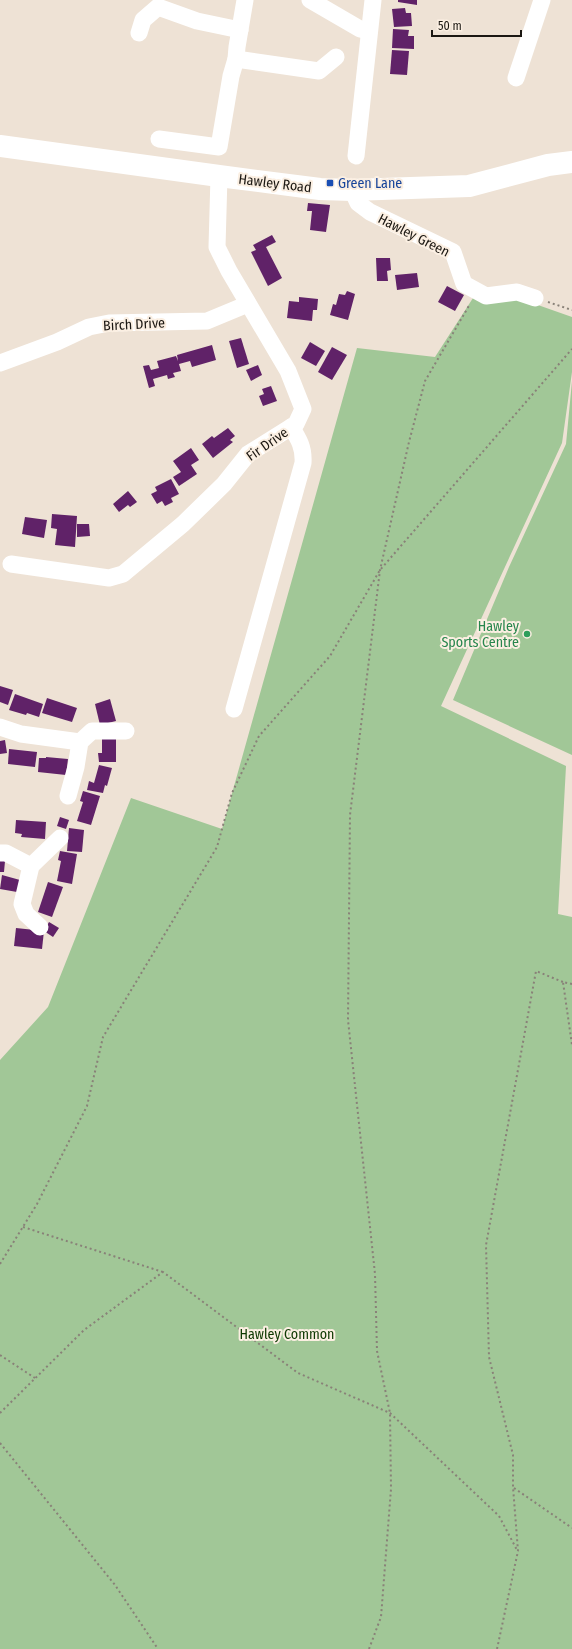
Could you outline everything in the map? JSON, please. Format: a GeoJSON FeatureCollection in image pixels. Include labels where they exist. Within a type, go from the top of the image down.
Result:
{"type":"FeatureCollection","features":[{"type":"Feature","properties":{"kind":"main road","name":"Hawley Road"},"geometry":{"type":"LineString","coordinates":[[0,146],[320,189],[352,190],[469,186],[548,165],[572,162]]}},
{"type":"Feature","properties":{"kind":"street"},"geometry":{"type":"LineString","coordinates":[[159,138],[219,147],[231,76],[236,59],[245,0]]}},
{"type":"Feature","properties":{"kind":"street"},"geometry":{"type":"LineString","coordinates":[[310,0],[360,29],[369,31]]}},
{"type":"Feature","properties":{"kind":"street"},"geometry":{"type":"LineString","coordinates":[[356,156],[373,0]]}},
{"type":"Feature","properties":{"kind":"street"},"geometry":{"type":"LineString","coordinates":[[516,78],[529,44],[542,0]]}},
{"type":"Feature","properties":{"kind":"street"},"geometry":{"type":"LineString","coordinates":[[139,33],[143,20],[158,7],[197,21],[240,30]]}},
{"type":"Feature","properties":{"kind":"street"},"geometry":{"type":"LineString","coordinates":[[236,59],[319,71],[336,56]]}},
{"type":"Feature","properties":{"kind":"street","name":"Fir Drive"},"geometry":{"type":"LineString","coordinates":[[12,564],[109,578],[123,574],[188,519],[224,484],[248,454],[296,424],[303,409],[288,371],[248,304],[217,247],[218,176]]}},
{"type":"Feature","properties":{"kind":"street","name":"Hawley Green"},"geometry":{"type":"LineString","coordinates":[[352,190],[358,203],[370,212],[453,252],[464,284],[486,296],[517,292],[535,298]]}},
{"type":"Feature","properties":{"kind":"street","name":"Birch Drive"},"geometry":{"type":"LineString","coordinates":[[0,363],[57,342],[89,327],[108,323],[207,321],[248,304]]}},
{"type":"Feature","properties":{"kind":"street"},"geometry":{"type":"LineString","coordinates":[[234,709],[302,463],[303,452],[301,443],[291,427]]}},
{"type":"Feature","properties":{"kind":"street"},"geometry":{"type":"LineString","coordinates":[[0,727],[21,734],[80,742]]}},
{"type":"Feature","properties":{"kind":"street"},"geometry":{"type":"LineString","coordinates":[[68,796],[76,767],[80,742],[92,731],[126,730]]}},
{"type":"Feature","properties":{"kind":"street"},"geometry":{"type":"LineString","coordinates":[[40,927],[26,914],[22,904],[31,866],[60,838]]}},
{"type":"Feature","properties":{"kind":"street"},"geometry":{"type":"LineString","coordinates":[[0,853],[6,853],[31,866]]}},
{"type":"Feature","properties":{"kind":"path"},"geometry":{"type":"LineString","coordinates":[[369,1649],[380,1617],[392,1489],[390,1413],[377,1352],[375,1274],[348,1020],[350,815],[380,570],[409,442],[425,381],[473,298],[475,290]]}},
{"type":"Feature","properties":{"kind":"path"},"geometry":{"type":"LineString","coordinates":[[535,298],[572,310]]}},
{"type":"Feature","properties":{"kind":"path"},"geometry":{"type":"LineString","coordinates":[[0,1264],[37,1204],[87,1106],[103,1037],[217,847],[232,793],[259,736],[330,656],[380,570],[572,349]]}},
{"type":"Feature","properties":{"kind":"path"},"geometry":{"type":"LineString","coordinates":[[496,1649],[518,1551],[513,1487],[513,1455],[489,1357],[486,1245],[536,971],[572,984]]}},
{"type":"Feature","properties":{"kind":"path"},"geometry":{"type":"LineString","coordinates":[[563,982],[572,1045]]}},
{"type":"Feature","properties":{"kind":"path"},"geometry":{"type":"LineString","coordinates":[[23,1227],[163,1272],[298,1373],[390,1413],[499,1516],[518,1551]]}},
{"type":"Feature","properties":{"kind":"path"},"geometry":{"type":"LineString","coordinates":[[0,1413],[84,1330],[163,1272]]}},
{"type":"Feature","properties":{"kind":"path"},"geometry":{"type":"LineString","coordinates":[[0,1355],[35,1378]]}},
{"type":"Feature","properties":{"kind":"path"},"geometry":{"type":"LineString","coordinates":[[0,1443],[115,1585],[158,1649]]}},
{"type":"Feature","properties":{"kind":"path"},"geometry":{"type":"LineString","coordinates":[[513,1487],[572,1528]]}},
{"type":"Feature","properties":{"kind":"green space","name":"Hawley Common"},"geometry":{"type":"Polygon","coordinates":[[[473,298],[518,298],[572,317],[572,372],[562,443],[441,706],[566,766],[558,914],[572,917],[572,1649],[0,1649],[0,1060],[48,1007],[131,798],[222,829],[357,348],[435,357],[473,298]]]}},
{"type":"Feature","properties":{"kind":"green space","name":"Hawley Sports Centre"},"geometry":{"type":"Polygon","coordinates":[[[572,381],[572,755],[453,700],[509,567],[566,444],[572,381]]]}},
{"type":"Feature","properties":{"kind":"building"},"geometry":{"type":"Polygon","coordinates":[[[398,0],[417,0],[417,5],[398,2],[398,0]]]}},
{"type":"Feature","properties":{"kind":"building"},"geometry":{"type":"Polygon","coordinates":[[[405,8],[406,13],[411,13],[412,26],[394,27],[392,9],[405,8]]]}},
{"type":"Feature","properties":{"kind":"building"},"geometry":{"type":"Polygon","coordinates":[[[393,29],[409,30],[408,36],[414,36],[414,49],[392,48],[393,29]]]}},
{"type":"Feature","properties":{"kind":"building"},"geometry":{"type":"Polygon","coordinates":[[[392,50],[409,51],[407,75],[390,74],[392,50]]]}},
{"type":"Feature","properties":{"kind":"building"},"geometry":{"type":"Polygon","coordinates":[[[308,203],[330,205],[326,232],[310,230],[312,211],[307,211],[308,203]]]}},
{"type":"Feature","properties":{"kind":"building"},"geometry":{"type":"Polygon","coordinates":[[[272,235],[276,242],[266,247],[282,278],[268,286],[251,252],[256,250],[253,245],[272,235]]]}},
{"type":"Feature","properties":{"kind":"building"},"geometry":{"type":"Polygon","coordinates":[[[376,258],[390,258],[391,270],[387,271],[388,281],[377,281],[376,258]]]}},
{"type":"Feature","properties":{"kind":"building"},"geometry":{"type":"Polygon","coordinates":[[[417,273],[419,287],[397,290],[395,275],[417,273]]]}},
{"type":"Feature","properties":{"kind":"building"},"geometry":{"type":"Polygon","coordinates":[[[447,286],[464,295],[455,311],[438,302],[447,286]]]}},
{"type":"Feature","properties":{"kind":"building"},"geometry":{"type":"Polygon","coordinates":[[[347,291],[355,294],[348,320],[330,315],[333,304],[336,305],[339,294],[345,295],[347,291]]]}},
{"type":"Feature","properties":{"kind":"building"},"geometry":{"type":"Polygon","coordinates":[[[299,297],[318,299],[317,310],[313,310],[312,321],[287,318],[289,301],[299,302],[299,297]]]}},
{"type":"Feature","properties":{"kind":"building"},"geometry":{"type":"Polygon","coordinates":[[[241,338],[249,364],[237,368],[229,341],[241,338]]]}},
{"type":"Feature","properties":{"kind":"building"},"geometry":{"type":"Polygon","coordinates":[[[310,342],[325,351],[316,366],[301,358],[310,342]]]}},
{"type":"Feature","properties":{"kind":"building"},"geometry":{"type":"Polygon","coordinates":[[[212,345],[216,360],[192,367],[190,361],[179,364],[181,371],[173,373],[175,377],[168,379],[167,375],[153,379],[155,386],[149,388],[143,366],[149,365],[151,370],[159,368],[157,361],[176,356],[178,361],[177,355],[212,345]]]}},
{"type":"Feature","properties":{"kind":"building"},"geometry":{"type":"Polygon","coordinates":[[[332,347],[347,355],[332,380],[318,372],[332,347]]]}},
{"type":"Feature","properties":{"kind":"building"},"geometry":{"type":"Polygon","coordinates":[[[258,365],[262,375],[251,381],[246,370],[258,365]]]}},
{"type":"Feature","properties":{"kind":"building"},"geometry":{"type":"Polygon","coordinates":[[[271,386],[277,401],[263,406],[259,396],[264,394],[262,389],[271,386]]]}},
{"type":"Feature","properties":{"kind":"building"},"geometry":{"type":"Polygon","coordinates":[[[228,428],[235,436],[230,440],[233,442],[213,458],[202,444],[212,436],[214,438],[228,428]]]}},
{"type":"Feature","properties":{"kind":"building"},"geometry":{"type":"Polygon","coordinates":[[[191,448],[199,460],[191,465],[197,474],[179,486],[173,477],[181,472],[173,461],[191,448]]]}},
{"type":"Feature","properties":{"kind":"building"},"geometry":{"type":"Polygon","coordinates":[[[171,479],[179,494],[171,498],[173,502],[165,506],[162,501],[157,504],[151,494],[157,491],[155,487],[171,479]]]}},
{"type":"Feature","properties":{"kind":"building"},"geometry":{"type":"Polygon","coordinates":[[[128,491],[137,502],[130,507],[128,505],[119,512],[113,504],[128,491]]]}},
{"type":"Feature","properties":{"kind":"building"},"geometry":{"type":"Polygon","coordinates":[[[52,514],[77,516],[75,547],[55,545],[57,529],[51,528],[52,514]]]}},
{"type":"Feature","properties":{"kind":"building"},"geometry":{"type":"Polygon","coordinates":[[[25,517],[47,520],[44,538],[22,534],[25,517]]]}},
{"type":"Feature","properties":{"kind":"building"},"geometry":{"type":"Polygon","coordinates":[[[77,524],[89,524],[90,536],[77,537],[77,524]]]}},
{"type":"Feature","properties":{"kind":"building"},"geometry":{"type":"Polygon","coordinates":[[[0,686],[13,690],[8,705],[0,702],[0,686]]]}},
{"type":"Feature","properties":{"kind":"building"},"geometry":{"type":"Polygon","coordinates":[[[15,694],[43,704],[39,717],[9,710],[15,694]]]}},
{"type":"Feature","properties":{"kind":"building"},"geometry":{"type":"Polygon","coordinates":[[[47,698],[77,708],[72,722],[42,713],[47,698]]]}},
{"type":"Feature","properties":{"kind":"building"},"geometry":{"type":"Polygon","coordinates":[[[110,699],[116,721],[100,725],[95,704],[110,699]]]}},
{"type":"Feature","properties":{"kind":"building"},"geometry":{"type":"Polygon","coordinates":[[[102,734],[116,734],[116,762],[99,762],[98,753],[102,753],[102,734]]]}},
{"type":"Feature","properties":{"kind":"building"},"geometry":{"type":"Polygon","coordinates":[[[5,740],[7,753],[0,754],[0,741],[5,740]]]}},
{"type":"Feature","properties":{"kind":"building"},"geometry":{"type":"Polygon","coordinates":[[[9,749],[37,752],[35,767],[8,764],[9,749]]]}},
{"type":"Feature","properties":{"kind":"building"},"geometry":{"type":"Polygon","coordinates":[[[46,757],[68,759],[66,775],[38,772],[39,758],[46,757]]]}},
{"type":"Feature","properties":{"kind":"building"},"geometry":{"type":"Polygon","coordinates":[[[99,765],[112,768],[107,786],[105,785],[103,793],[87,790],[89,781],[94,783],[99,765]]]}},
{"type":"Feature","properties":{"kind":"building"},"geometry":{"type":"Polygon","coordinates":[[[83,791],[100,796],[91,825],[77,821],[83,802],[80,801],[83,791]]]}},
{"type":"Feature","properties":{"kind":"building"},"geometry":{"type":"Polygon","coordinates":[[[60,817],[69,820],[66,829],[57,826],[60,817]]]}},
{"type":"Feature","properties":{"kind":"building"},"geometry":{"type":"Polygon","coordinates":[[[16,820],[46,822],[45,839],[21,837],[22,834],[15,833],[16,820]]]}},
{"type":"Feature","properties":{"kind":"building"},"geometry":{"type":"Polygon","coordinates":[[[69,828],[84,830],[82,852],[67,851],[69,828]]]}},
{"type":"Feature","properties":{"kind":"building"},"geometry":{"type":"Polygon","coordinates":[[[60,851],[77,854],[72,884],[57,881],[61,861],[58,860],[60,851]]]}},
{"type":"Feature","properties":{"kind":"building"},"geometry":{"type":"Polygon","coordinates":[[[0,861],[5,861],[4,872],[0,872],[0,861]]]}},
{"type":"Feature","properties":{"kind":"building"},"geometry":{"type":"Polygon","coordinates":[[[2,875],[20,880],[17,892],[0,889],[2,875]]]}},
{"type":"Feature","properties":{"kind":"building"},"geometry":{"type":"Polygon","coordinates":[[[48,882],[63,887],[52,917],[38,912],[48,882]]]}},
{"type":"Feature","properties":{"kind":"building"},"geometry":{"type":"Polygon","coordinates":[[[49,922],[59,928],[53,937],[44,931],[49,922]]]}},
{"type":"Feature","properties":{"kind":"building"},"geometry":{"type":"Polygon","coordinates":[[[16,928],[44,931],[42,949],[14,946],[16,928]]]}},
{"type":"Feature","properties":{"kind":"place","name":"Green Lane"},"geometry":{"type":"Point","coordinates":[330,183]}},
{"type":"Feature","properties":{"kind":"place","name":"Hawley Sports Centre"},"geometry":{"type":"Point","coordinates":[527,634]}}]}
